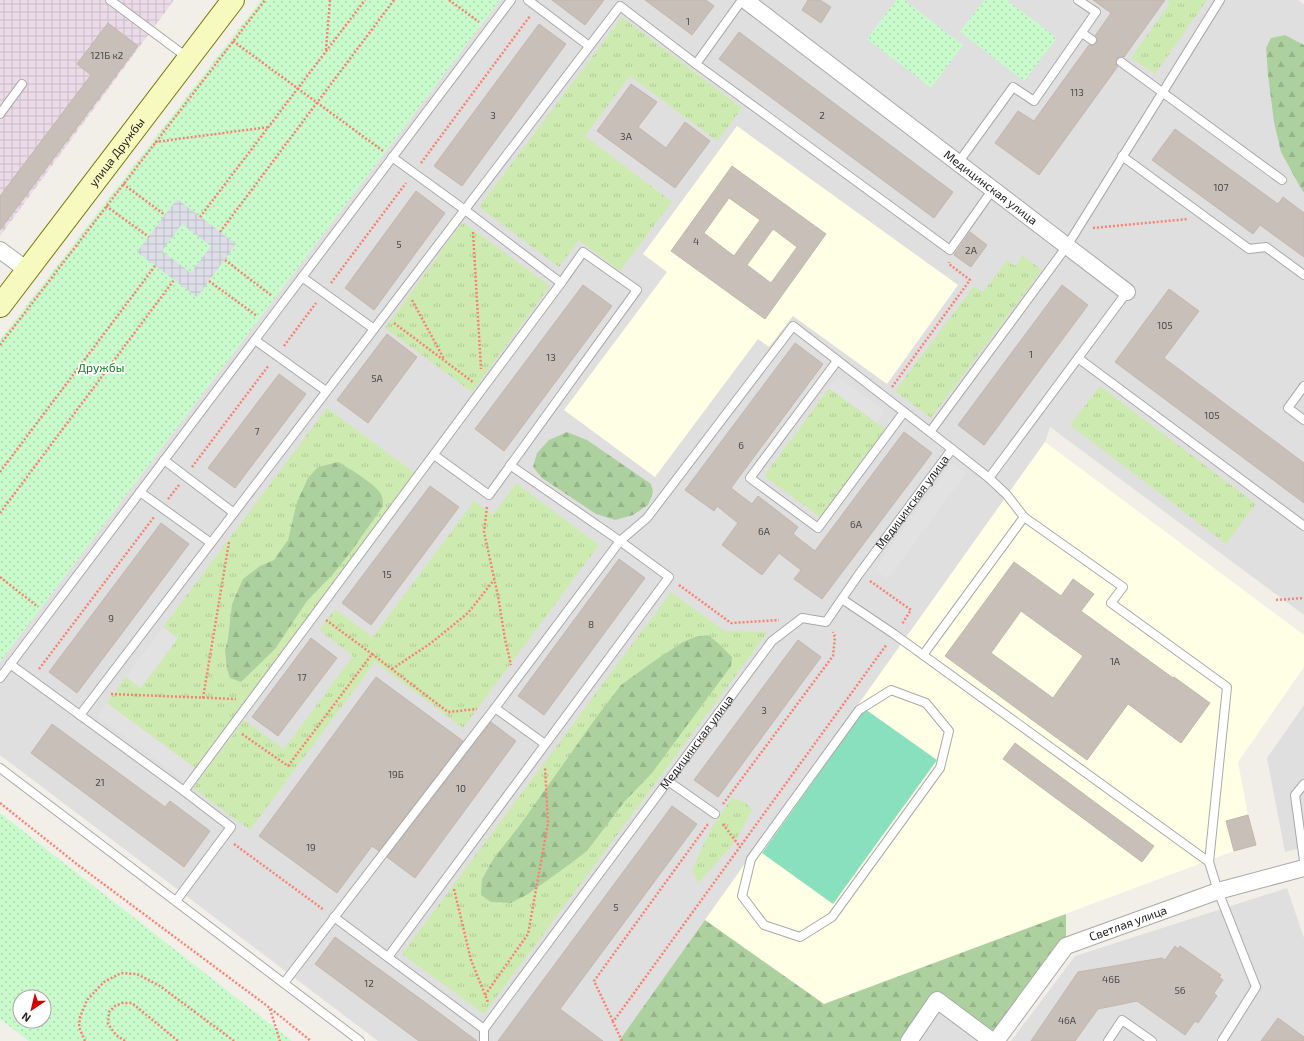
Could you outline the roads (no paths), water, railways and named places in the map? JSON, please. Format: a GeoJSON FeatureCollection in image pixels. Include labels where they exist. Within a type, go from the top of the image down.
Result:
{"type":"FeatureCollection","features":[{"type":"Feature","properties":{"kind":"main road","name":"улица Дружбы"},"geometry":{"type":"LineString","coordinates":[[0,306],[233,0]]}},
{"type":"Feature","properties":{"kind":"street","name":"Медицинская улица"},"geometry":{"type":"LineString","coordinates":[[745,0],[1127,292]]}},
{"type":"Feature","properties":{"kind":"street"},"geometry":{"type":"LineString","coordinates":[[0,250],[27,270]]}},
{"type":"Feature","properties":{"kind":"street","name":"Светлая улица"},"geometry":{"type":"LineString","coordinates":[[996,1041],[1066,946],[1218,891],[1304,868]]}},
{"type":"Feature","properties":{"kind":"street"},"geometry":{"type":"LineString","coordinates":[[909,1041],[937,1000],[992,1041]]}},
{"type":"Feature","properties":{"kind":"lane"},"geometry":{"type":"LineString","coordinates":[[110,0],[189,59]]}},
{"type":"Feature","properties":{"kind":"lane"},"geometry":{"type":"LineString","coordinates":[[0,678],[511,0]]}},
{"type":"Feature","properties":{"kind":"lane"},"geometry":{"type":"LineString","coordinates":[[528,0],[589,46]]}},
{"type":"Feature","properties":{"kind":"lane"},"geometry":{"type":"LineString","coordinates":[[696,64],[742,0]]}},
{"type":"Feature","properties":{"kind":"lane"},"geometry":{"type":"LineString","coordinates":[[958,163],[1014,87],[1034,101],[1096,12],[1078,0]]}},
{"type":"Feature","properties":{"kind":"lane"},"geometry":{"type":"LineString","coordinates":[[930,432],[1067,246],[1220,0]]}},
{"type":"Feature","properties":{"kind":"lane"},"geometry":{"type":"LineString","coordinates":[[80,715],[620,6],[696,64],[950,250],[993,189]]}},
{"type":"Feature","properties":{"kind":"lane"},"geometry":{"type":"LineString","coordinates":[[1082,33],[1092,40]]}},
{"type":"Feature","properties":{"kind":"lane"},"geometry":{"type":"LineString","coordinates":[[1121,62],[1282,180]]}},
{"type":"Feature","properties":{"kind":"lane"},"geometry":{"type":"LineString","coordinates":[[0,114],[22,84]]}},
{"type":"Feature","properties":{"kind":"lane"},"geometry":{"type":"LineString","coordinates":[[1122,156],[1249,250],[1266,247],[1304,275]]}},
{"type":"Feature","properties":{"kind":"lane"},"geometry":{"type":"LineString","coordinates":[[392,157],[472,215],[561,283]]}},
{"type":"Feature","properties":{"kind":"lane"},"geometry":{"type":"LineString","coordinates":[[184,791],[583,252],[637,290],[489,494],[434,455]]}},
{"type":"Feature","properties":{"kind":"lane"},"geometry":{"type":"LineString","coordinates":[[302,277],[374,329]]}},
{"type":"Feature","properties":{"kind":"lane","name":"Медицинская улица"},"geometry":{"type":"LineString","coordinates":[[484,1029],[772,641],[802,618],[826,622],[859,574],[952,449],[989,478],[1127,292]]}},
{"type":"Feature","properties":{"kind":"lane"},"geometry":{"type":"LineString","coordinates":[[284,983],[515,682],[620,541],[647,518],[793,326],[952,449]]}},
{"type":"Feature","properties":{"kind":"lane"},"geometry":{"type":"LineString","coordinates":[[255,340],[326,391]]}},
{"type":"Feature","properties":{"kind":"lane"},"geometry":{"type":"LineString","coordinates":[[1078,358],[1304,526]]}},
{"type":"Feature","properties":{"kind":"lane"},"geometry":{"type":"LineString","coordinates":[[837,360],[750,478],[818,528],[904,412]]}},
{"type":"Feature","properties":{"kind":"lane"},"geometry":{"type":"LineString","coordinates":[[1304,386],[1288,408],[1304,420]]}},
{"type":"Feature","properties":{"kind":"lane"},"geometry":{"type":"LineString","coordinates":[[164,460],[234,513]]}},
{"type":"Feature","properties":{"kind":"lane"},"geometry":{"type":"LineString","coordinates":[[388,957],[668,577],[620,541],[510,466]]}},
{"type":"Feature","properties":{"kind":"lane"},"geometry":{"type":"LineString","coordinates":[[989,478],[1007,495],[1024,517],[1123,587],[1112,604],[1228,687],[1209,862],[1218,891],[1256,987],[1222,1041]]}},
{"type":"Feature","properties":{"kind":"lane"},"geometry":{"type":"LineString","coordinates":[[140,492],[211,543]]}},
{"type":"Feature","properties":{"kind":"lane"},"geometry":{"type":"LineString","coordinates":[[923,655],[1024,517]]}},
{"type":"Feature","properties":{"kind":"lane"},"geometry":{"type":"LineString","coordinates":[[842,599],[894,634],[1209,862]]}},
{"type":"Feature","properties":{"kind":"lane"},"geometry":{"type":"LineString","coordinates":[[10,664],[231,827],[176,901]]}},
{"type":"Feature","properties":{"kind":"lane"},"geometry":{"type":"LineString","coordinates":[[891,690],[926,703],[949,731],[940,768],[832,917],[800,937],[764,925],[742,896],[751,859],[859,710],[891,690]]}},
{"type":"Feature","properties":{"kind":"lane"},"geometry":{"type":"LineString","coordinates":[[495,708],[545,744]]}},
{"type":"Feature","properties":{"kind":"lane"},"geometry":{"type":"LineString","coordinates":[[0,768],[360,1041]]}},
{"type":"Feature","properties":{"kind":"lane"},"geometry":{"type":"LineString","coordinates":[[668,781],[715,814]]}},
{"type":"Feature","properties":{"kind":"lane"},"geometry":{"type":"LineString","coordinates":[[1304,784],[1295,795],[1304,861]]}},
{"type":"Feature","properties":{"kind":"lane"},"geometry":{"type":"LineString","coordinates":[[334,917],[484,1029],[484,1041]]}},
{"type":"Feature","properties":{"kind":"lane"},"geometry":{"type":"LineString","coordinates":[[1108,1041],[1122,1020],[1152,1041]]}},
{"type":"Feature","properties":{"kind":"park label","name":"Дружбы"},"geometry":{"type":"Point","coordinates":[101,368]}}]}
